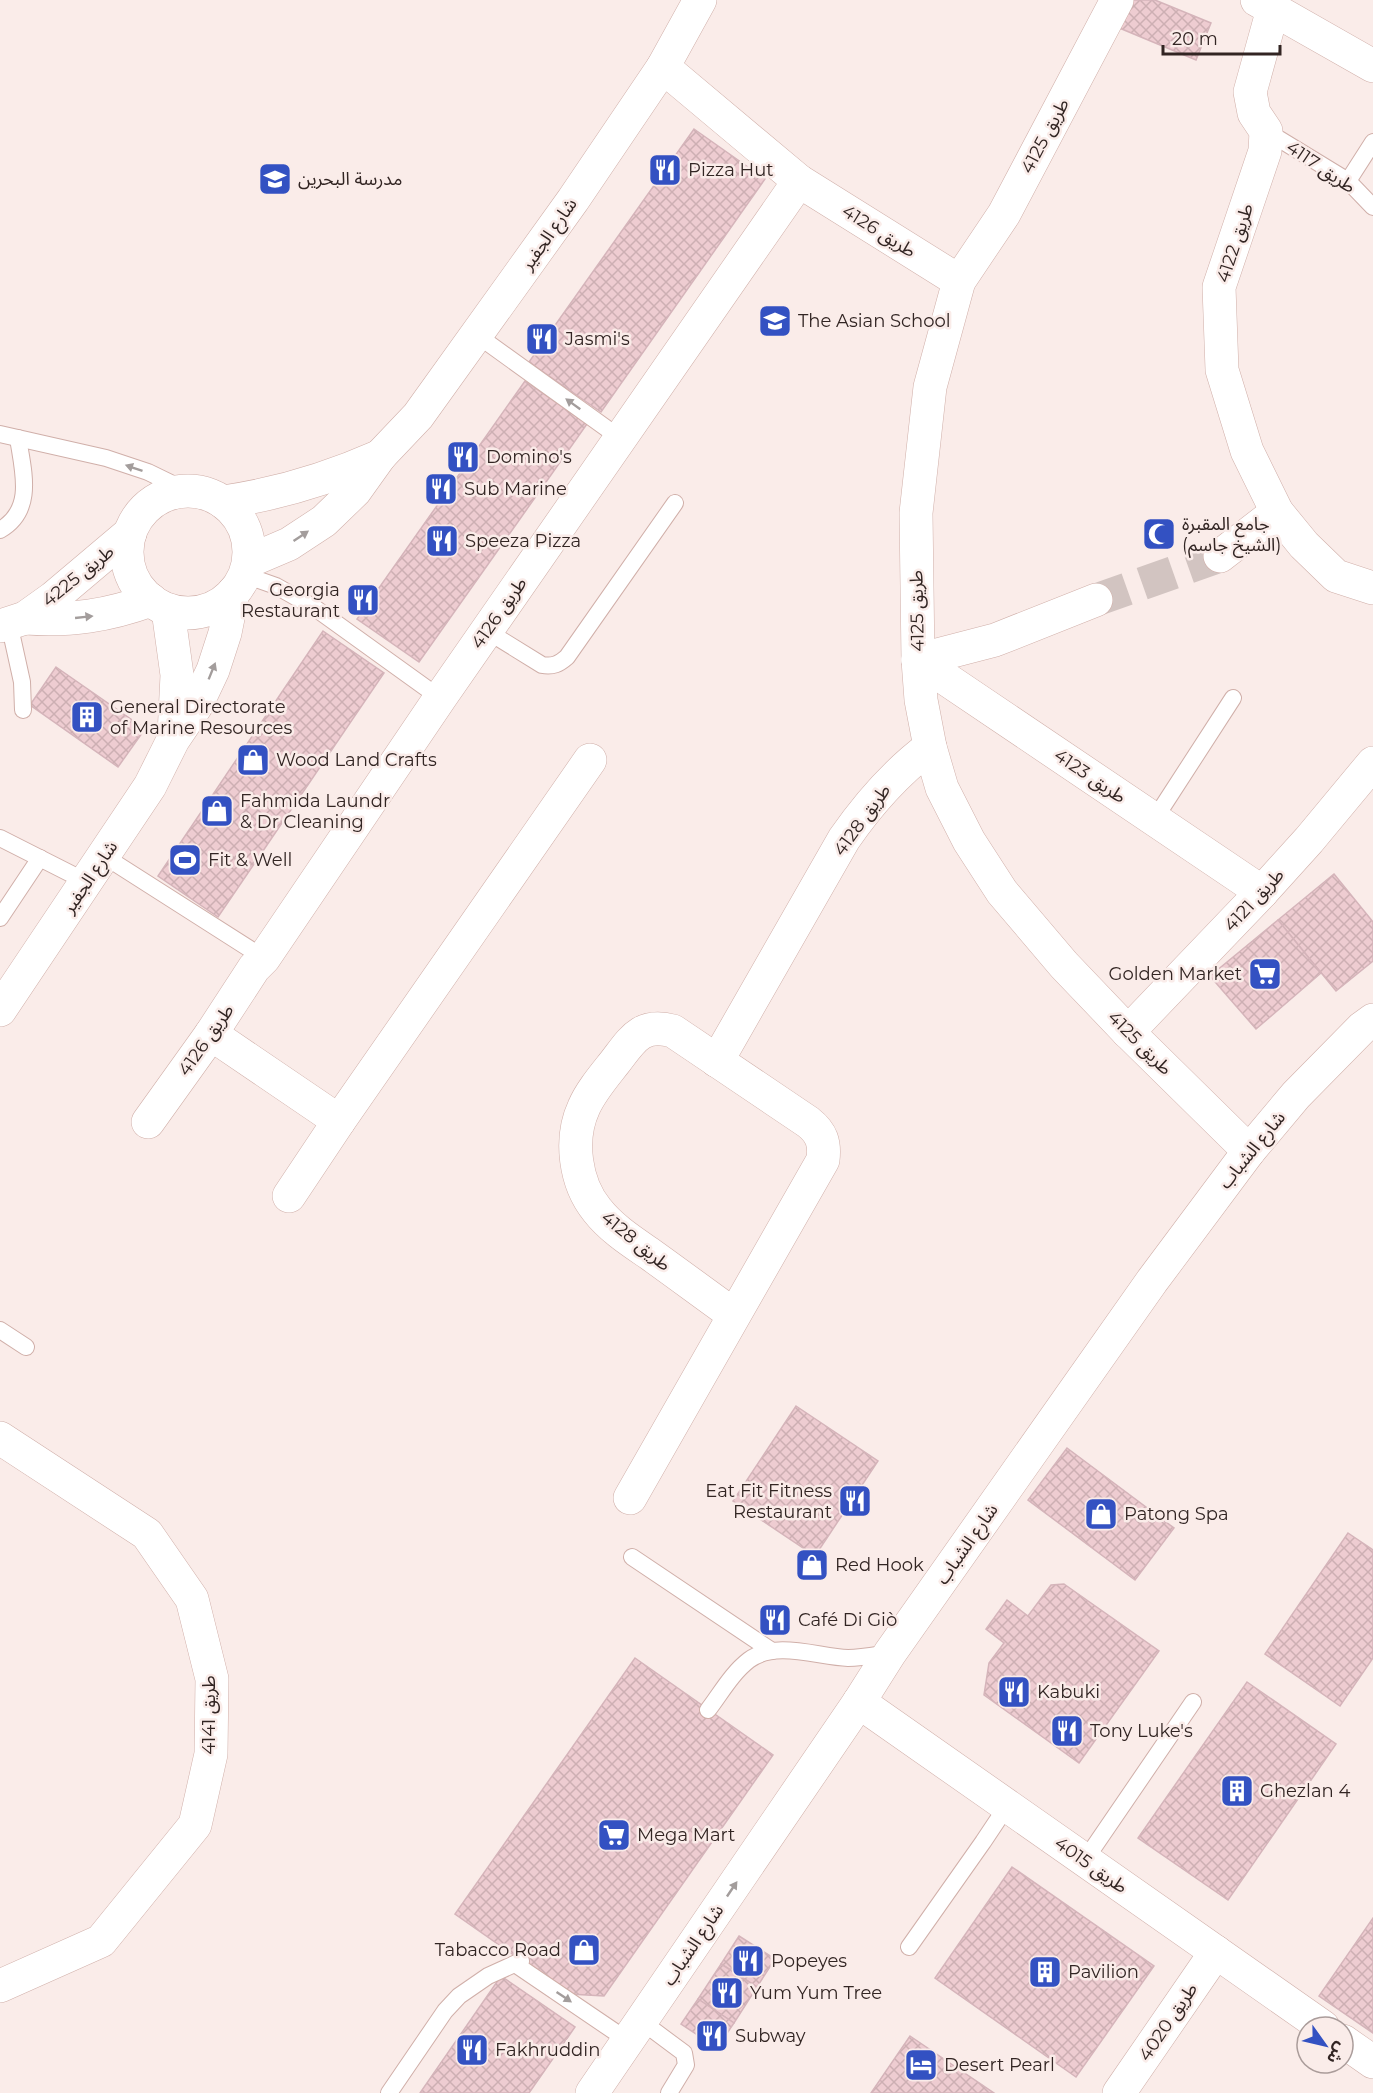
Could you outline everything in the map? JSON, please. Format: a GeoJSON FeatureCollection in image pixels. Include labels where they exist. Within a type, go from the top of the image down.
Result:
{"type":"FeatureCollection","features":[{"type":"Feature","properties":{"kind":"street","name":"شارع الجفير"},"geometry":{"type":"LineString","coordinates":[[0,1010],[150,786],[173,740],[195,706],[213,670],[242,576],[324,521],[355,491],[380,456],[418,416],[573,200],[663,67],[700,0]]}},
{"type":"Feature","properties":{"kind":"street","name":"طريق 4125"},"geometry":{"type":"LineString","coordinates":[[1117,0],[1004,214],[959,281],[930,387],[916,513],[918,660],[921,700],[930,747],[942,788],[969,841],[1002,892],[1064,965],[1128,1032],[1249,1151]]}},
{"type":"Feature","properties":{"kind":"street"},"geometry":{"type":"LineString","coordinates":[[1266,131],[1254,113],[1250,92],[1268,3],[1373,66]]}},
{"type":"Feature","properties":{"kind":"street","name":"طريق 4126"},"geometry":{"type":"LineString","coordinates":[[663,67],[799,182],[959,281]]}},
{"type":"Feature","properties":{"kind":"street","name":"طريق 4122"},"geometry":{"type":"LineString","coordinates":[[1266,131],[1265,151],[1219,287],[1222,370],[1247,451],[1277,512],[1304,545],[1336,576],[1373,588]]}},
{"type":"Feature","properties":{"kind":"street","name":"طريق 4126"},"geometry":{"type":"LineString","coordinates":[[148,1122],[211,1034],[254,968],[264,958],[440,698],[799,182]]}},
{"type":"Feature","properties":{"kind":"street","name":"شارع الجفير"},"geometry":{"type":"LineString","coordinates":[[223,502],[288,490],[380,456]]}},
{"type":"Feature","properties":{"kind":"street"},"geometry":{"type":"LineString","coordinates":[[187,491],[206,494],[223,502],[235,513],[244,527],[248,544],[242,576],[210,609],[196,613],[182,613],[160,605],[138,587],[130,570],[128,552],[130,533],[139,517],[152,504],[169,495],[187,491]]}},
{"type":"Feature","properties":{"kind":"street"},"geometry":{"type":"LineString","coordinates":[[1220,556],[1277,512]]}},
{"type":"Feature","properties":{"kind":"street","name":"طريق 4225"},"geometry":{"type":"LineString","coordinates":[[12,622],[79,578],[130,533]]}},
{"type":"Feature","properties":{"kind":"street"},"geometry":{"type":"LineString","coordinates":[[918,660],[995,640],[1096,600]]}},
{"type":"Feature","properties":{"kind":"street","name":"شارع الجفير"},"geometry":{"type":"LineString","coordinates":[[160,605],[177,675],[173,740]]}},
{"type":"Feature","properties":{"kind":"street","name":"طريق 4225"},"geometry":{"type":"LineString","coordinates":[[12,622],[89,617],[160,605]]}},
{"type":"Feature","properties":{"kind":"street","name":"طريق 4123"},"geometry":{"type":"LineString","coordinates":[[918,660],[1262,892]]}},
{"type":"Feature","properties":{"kind":"street","name":"طريق 4128"},"geometry":{"type":"LineString","coordinates":[[717,1061],[855,823],[895,775],[930,747]]}},
{"type":"Feature","properties":{"kind":"street"},"geometry":{"type":"LineString","coordinates":[[289,1196],[339,1120],[590,760]]}},
{"type":"Feature","properties":{"kind":"street","name":"طريق 4121"},"geometry":{"type":"LineString","coordinates":[[1128,1032],[1262,892],[1373,763]]}},
{"type":"Feature","properties":{"kind":"street","name":"شارع الشباب"},"geometry":{"type":"LineString","coordinates":[[592,2093],[860,1702],[890,1653],[1152,1281],[1249,1151],[1296,1095],[1362,1028],[1373,1020]]}},
{"type":"Feature","properties":{"kind":"street","name":"طريق 4128"},"geometry":{"type":"LineString","coordinates":[[630,1498],[823,1161],[825,1149],[823,1138],[817,1129],[673,1031],[661,1028],[649,1029],[638,1034],[597,1085],[583,1108],[576,1134],[576,1161],[583,1186],[596,1210],[615,1229],[734,1316]]}},
{"type":"Feature","properties":{"kind":"street"},"geometry":{"type":"LineString","coordinates":[[211,1034],[339,1120]]}},
{"type":"Feature","properties":{"kind":"street","name":"طريق 4141"},"geometry":{"type":"LineString","coordinates":[[0,1438],[147,1534],[192,1599],[212,1680],[211,1754],[195,1825],[101,1941],[0,1986]]}},
{"type":"Feature","properties":{"kind":"street","name":"طريق 4015"},"geometry":{"type":"LineString","coordinates":[[860,1702],[1306,2015]]}},
{"type":"Feature","properties":{"kind":"street","name":"طريق 4020"},"geometry":{"type":"LineString","coordinates":[[1119,2093],[1216,1952]]}},
{"type":"Feature","properties":{"kind":"street"},"geometry":{"type":"LineString","coordinates":[[1355,2049],[1373,2062]]}},
{"type":"Feature","properties":{"kind":"lane","name":"طريق 4117"},"geometry":{"type":"LineString","coordinates":[[1266,131],[1348,181],[1373,207]]}},
{"type":"Feature","properties":{"kind":"lane"},"geometry":{"type":"LineString","coordinates":[[1348,181],[1373,142]]}},
{"type":"Feature","properties":{"kind":"lane"},"geometry":{"type":"LineString","coordinates":[[477,335],[620,438]]}},
{"type":"Feature","properties":{"kind":"lane"},"geometry":{"type":"LineString","coordinates":[[0,434],[106,458],[148,472],[187,491]]}},
{"type":"Feature","properties":{"kind":"lane"},"geometry":{"type":"LineString","coordinates":[[0,530],[8,526],[17,516],[25,492],[18,438]]}},
{"type":"Feature","properties":{"kind":"lane"},"geometry":{"type":"LineString","coordinates":[[487,631],[542,664],[549,666],[559,663],[567,657],[675,503]]}},
{"type":"Feature","properties":{"kind":"lane"},"geometry":{"type":"LineString","coordinates":[[242,576],[276,586],[315,608],[440,698]]}},
{"type":"Feature","properties":{"kind":"lane"},"geometry":{"type":"LineString","coordinates":[[12,622],[22,682],[23,710]]}},
{"type":"Feature","properties":{"kind":"lane"},"geometry":{"type":"LineString","coordinates":[[1154,819],[1233,698]]}},
{"type":"Feature","properties":{"kind":"lane"},"geometry":{"type":"LineString","coordinates":[[0,838],[40,858],[95,869],[264,958]]}},
{"type":"Feature","properties":{"kind":"lane"},"geometry":{"type":"LineString","coordinates":[[0,918],[40,858]]}},
{"type":"Feature","properties":{"kind":"lane"},"geometry":{"type":"LineString","coordinates":[[0,1330],[26,1347]]}},
{"type":"Feature","properties":{"kind":"lane"},"geometry":{"type":"LineString","coordinates":[[632,1557],[772,1652]]}},
{"type":"Feature","properties":{"kind":"lane"},"geometry":{"type":"LineString","coordinates":[[708,1710],[736,1672],[751,1659],[772,1652],[792,1651],[849,1658],[890,1653]]}},
{"type":"Feature","properties":{"kind":"lane"},"geometry":{"type":"LineString","coordinates":[[1085,1860],[1193,1702]]}},
{"type":"Feature","properties":{"kind":"lane"},"geometry":{"type":"LineString","coordinates":[[909,1947],[1007,1806]]}},
{"type":"Feature","properties":{"kind":"lane"},"geometry":{"type":"LineString","coordinates":[[389,2093],[445,2011],[459,1996],[488,1976],[518,1963],[634,2031],[684,2053],[686,2065],[669,2093]]}},
{"type":"Feature","properties":{"kind":"building"},"geometry":{"type":"Polygon","coordinates":[[[1129,0],[1155,0],[1211,23],[1196,60],[1117,27],[1129,0]]]}},
{"type":"Feature","properties":{"kind":"building"},"geometry":{"type":"Polygon","coordinates":[[[694,129],[765,179],[601,412],[529,362],[694,129]]]}},
{"type":"Feature","properties":{"kind":"building"},"geometry":{"type":"Polygon","coordinates":[[[525,381],[587,424],[419,662],[357,619],[525,381]]]}},
{"type":"Feature","properties":{"kind":"building"},"geometry":{"type":"Polygon","coordinates":[[[323,631],[384,673],[218,917],[158,876],[323,631]]]}},
{"type":"Feature","properties":{"kind":"building","name":"General Directorate of Marine Resources"},"geometry":{"type":"Polygon","coordinates":[[[56,667],[145,729],[118,767],[30,705],[56,667]]]}},
{"type":"Feature","properties":{"kind":"building"},"geometry":{"type":"Polygon","coordinates":[[[1334,874],[1373,922],[1373,961],[1336,991],[1278,920],[1334,874]]]}},
{"type":"Feature","properties":{"kind":"building","name":"Golden Market"},"geometry":{"type":"Polygon","coordinates":[[[1278,920],[1321,973],[1256,1029],[1210,976],[1278,920]]]}},
{"type":"Feature","properties":{"kind":"building"},"geometry":{"type":"Polygon","coordinates":[[[796,1406],[878,1461],[815,1556],[733,1501],[796,1406]]]}},
{"type":"Feature","properties":{"kind":"building","name":"Patong Spa"},"geometry":{"type":"Polygon","coordinates":[[[1067,1448],[1174,1528],[1135,1580],[1028,1500],[1067,1448]]]}},
{"type":"Feature","properties":{"kind":"building"},"geometry":{"type":"Polygon","coordinates":[[[1348,1533],[1373,1550],[1373,1658],[1340,1706],[1265,1654],[1348,1533]]]}},
{"type":"Feature","properties":{"kind":"building"},"geometry":{"type":"Polygon","coordinates":[[[1064,1584],[1159,1651],[1079,1763],[984,1695],[989,1663],[1004,1643],[986,1629],[1007,1600],[1028,1616],[1051,1585],[1064,1584]]]}},
{"type":"Feature","properties":{"kind":"building","name":"Mega Mart"},"geometry":{"type":"Polygon","coordinates":[[[635,1658],[773,1755],[604,1996],[569,1994],[455,1914],[635,1658]]]}},
{"type":"Feature","properties":{"kind":"building","name":"Ghezlan 4"},"geometry":{"type":"Polygon","coordinates":[[[1247,1682],[1336,1744],[1228,1900],[1138,1838],[1247,1682]]]}},
{"type":"Feature","properties":{"kind":"building","name":"Pavilion"},"geometry":{"type":"Polygon","coordinates":[[[1012,1867],[1154,1966],[1076,2077],[935,1978],[1012,1867]]]}},
{"type":"Feature","properties":{"kind":"building"},"geometry":{"type":"Polygon","coordinates":[[[1373,1918],[1373,2033],[1355,2021],[1355,2015],[1347,2015],[1319,1996],[1373,1918]]]}},
{"type":"Feature","properties":{"kind":"building","name":"Popeyes"},"geometry":{"type":"Polygon","coordinates":[[[739,1936],[775,1959],[757,1987],[721,1964],[739,1936]]]}},
{"type":"Feature","properties":{"kind":"building","name":"Yum Yum Tree"},"geometry":{"type":"Polygon","coordinates":[[[721,1964],[757,1987],[734,2023],[698,1999],[721,1964]]]}},
{"type":"Feature","properties":{"kind":"building"},"geometry":{"type":"Polygon","coordinates":[[[501,1976],[575,2027],[529,2093],[420,2093],[501,1976]]]}},
{"type":"Feature","properties":{"kind":"building","name":"Subway"},"geometry":{"type":"Polygon","coordinates":[[[698,1999],[734,2023],[717,2048],[681,2024],[698,1999]]]}},
{"type":"Feature","properties":{"kind":"building","name":"Desert Pearl"},"geometry":{"type":"Polygon","coordinates":[[[910,2036],[994,2093],[871,2093],[910,2036]]]}},
{"type":"Feature","properties":{"kind":"tunnel"},"geometry":{"type":"LineString","coordinates":[[1096,600],[1220,556]]}},
{"type":"Feature","properties":{"kind":"place","name":"Pizza Hut"},"geometry":{"type":"Point","coordinates":[665,170]}},
{"type":"Feature","properties":{"kind":"place","name":"مدرسة البحرين"},"geometry":{"type":"Point","coordinates":[275,179]}},
{"type":"Feature","properties":{"kind":"place","name":"The Asian School"},"geometry":{"type":"Point","coordinates":[775,321]}},
{"type":"Feature","properties":{"kind":"place","name":"Jasmi's"},"geometry":{"type":"Point","coordinates":[542,339]}},
{"type":"Feature","properties":{"kind":"place","name":"Domino's"},"geometry":{"type":"Point","coordinates":[463,457]}},
{"type":"Feature","properties":{"kind":"place","name":"Sub Marine"},"geometry":{"type":"Point","coordinates":[441,489]}},
{"type":"Feature","properties":{"kind":"place","name":"جامع المقبرة (الشيخ جاسم)"},"geometry":{"type":"Point","coordinates":[1159,534]}},
{"type":"Feature","properties":{"kind":"place","name":"Speeza Pizza"},"geometry":{"type":"Point","coordinates":[442,541]}},
{"type":"Feature","properties":{"kind":"place","name":"Georgia Restaurant"},"geometry":{"type":"Point","coordinates":[363,600]}},
{"type":"Feature","properties":{"kind":"place","name":"General Directorate of Marine Resources"},"geometry":{"type":"Point","coordinates":[87,717]}},
{"type":"Feature","properties":{"kind":"place","name":"Wood Land Crafts"},"geometry":{"type":"Point","coordinates":[253,760]}},
{"type":"Feature","properties":{"kind":"place","name":"Fahmida Laundr & Dr Cleaning"},"geometry":{"type":"Point","coordinates":[217,811]}},
{"type":"Feature","properties":{"kind":"place","name":"Fit & Well"},"geometry":{"type":"Point","coordinates":[185,860]}},
{"type":"Feature","properties":{"kind":"place","name":"Golden Market"},"geometry":{"type":"Point","coordinates":[1265,974]}},
{"type":"Feature","properties":{"kind":"place","name":"Eat Fit Fitness Restaurant"},"geometry":{"type":"Point","coordinates":[855,1501]}},
{"type":"Feature","properties":{"kind":"place","name":"Patong Spa"},"geometry":{"type":"Point","coordinates":[1101,1514]}},
{"type":"Feature","properties":{"kind":"place","name":"Red Hook"},"geometry":{"type":"Point","coordinates":[812,1565]}},
{"type":"Feature","properties":{"kind":"place","name":"Café Di Giò"},"geometry":{"type":"Point","coordinates":[775,1620]}},
{"type":"Feature","properties":{"kind":"place","name":"Kabuki"},"geometry":{"type":"Point","coordinates":[1014,1692]}},
{"type":"Feature","properties":{"kind":"place","name":"Tony Luke's"},"geometry":{"type":"Point","coordinates":[1067,1731]}},
{"type":"Feature","properties":{"kind":"place","name":"Ghezlan 4"},"geometry":{"type":"Point","coordinates":[1237,1791]}},
{"type":"Feature","properties":{"kind":"place","name":"Mega Mart"},"geometry":{"type":"Point","coordinates":[614,1835]}},
{"type":"Feature","properties":{"kind":"place","name":"Tabacco Road"},"geometry":{"type":"Point","coordinates":[584,1950]}},
{"type":"Feature","properties":{"kind":"place","name":"Popeyes"},"geometry":{"type":"Point","coordinates":[748,1961]}},
{"type":"Feature","properties":{"kind":"place","name":"Pavilion"},"geometry":{"type":"Point","coordinates":[1045,1972]}},
{"type":"Feature","properties":{"kind":"place","name":"Yum Yum Tree"},"geometry":{"type":"Point","coordinates":[727,1993]}},
{"type":"Feature","properties":{"kind":"place","name":"Subway"},"geometry":{"type":"Point","coordinates":[712,2036]}},
{"type":"Feature","properties":{"kind":"place","name":"Fakhruddin"},"geometry":{"type":"Point","coordinates":[472,2050]}},
{"type":"Feature","properties":{"kind":"place","name":"Desert Pearl"},"geometry":{"type":"Point","coordinates":[921,2065]}}]}
